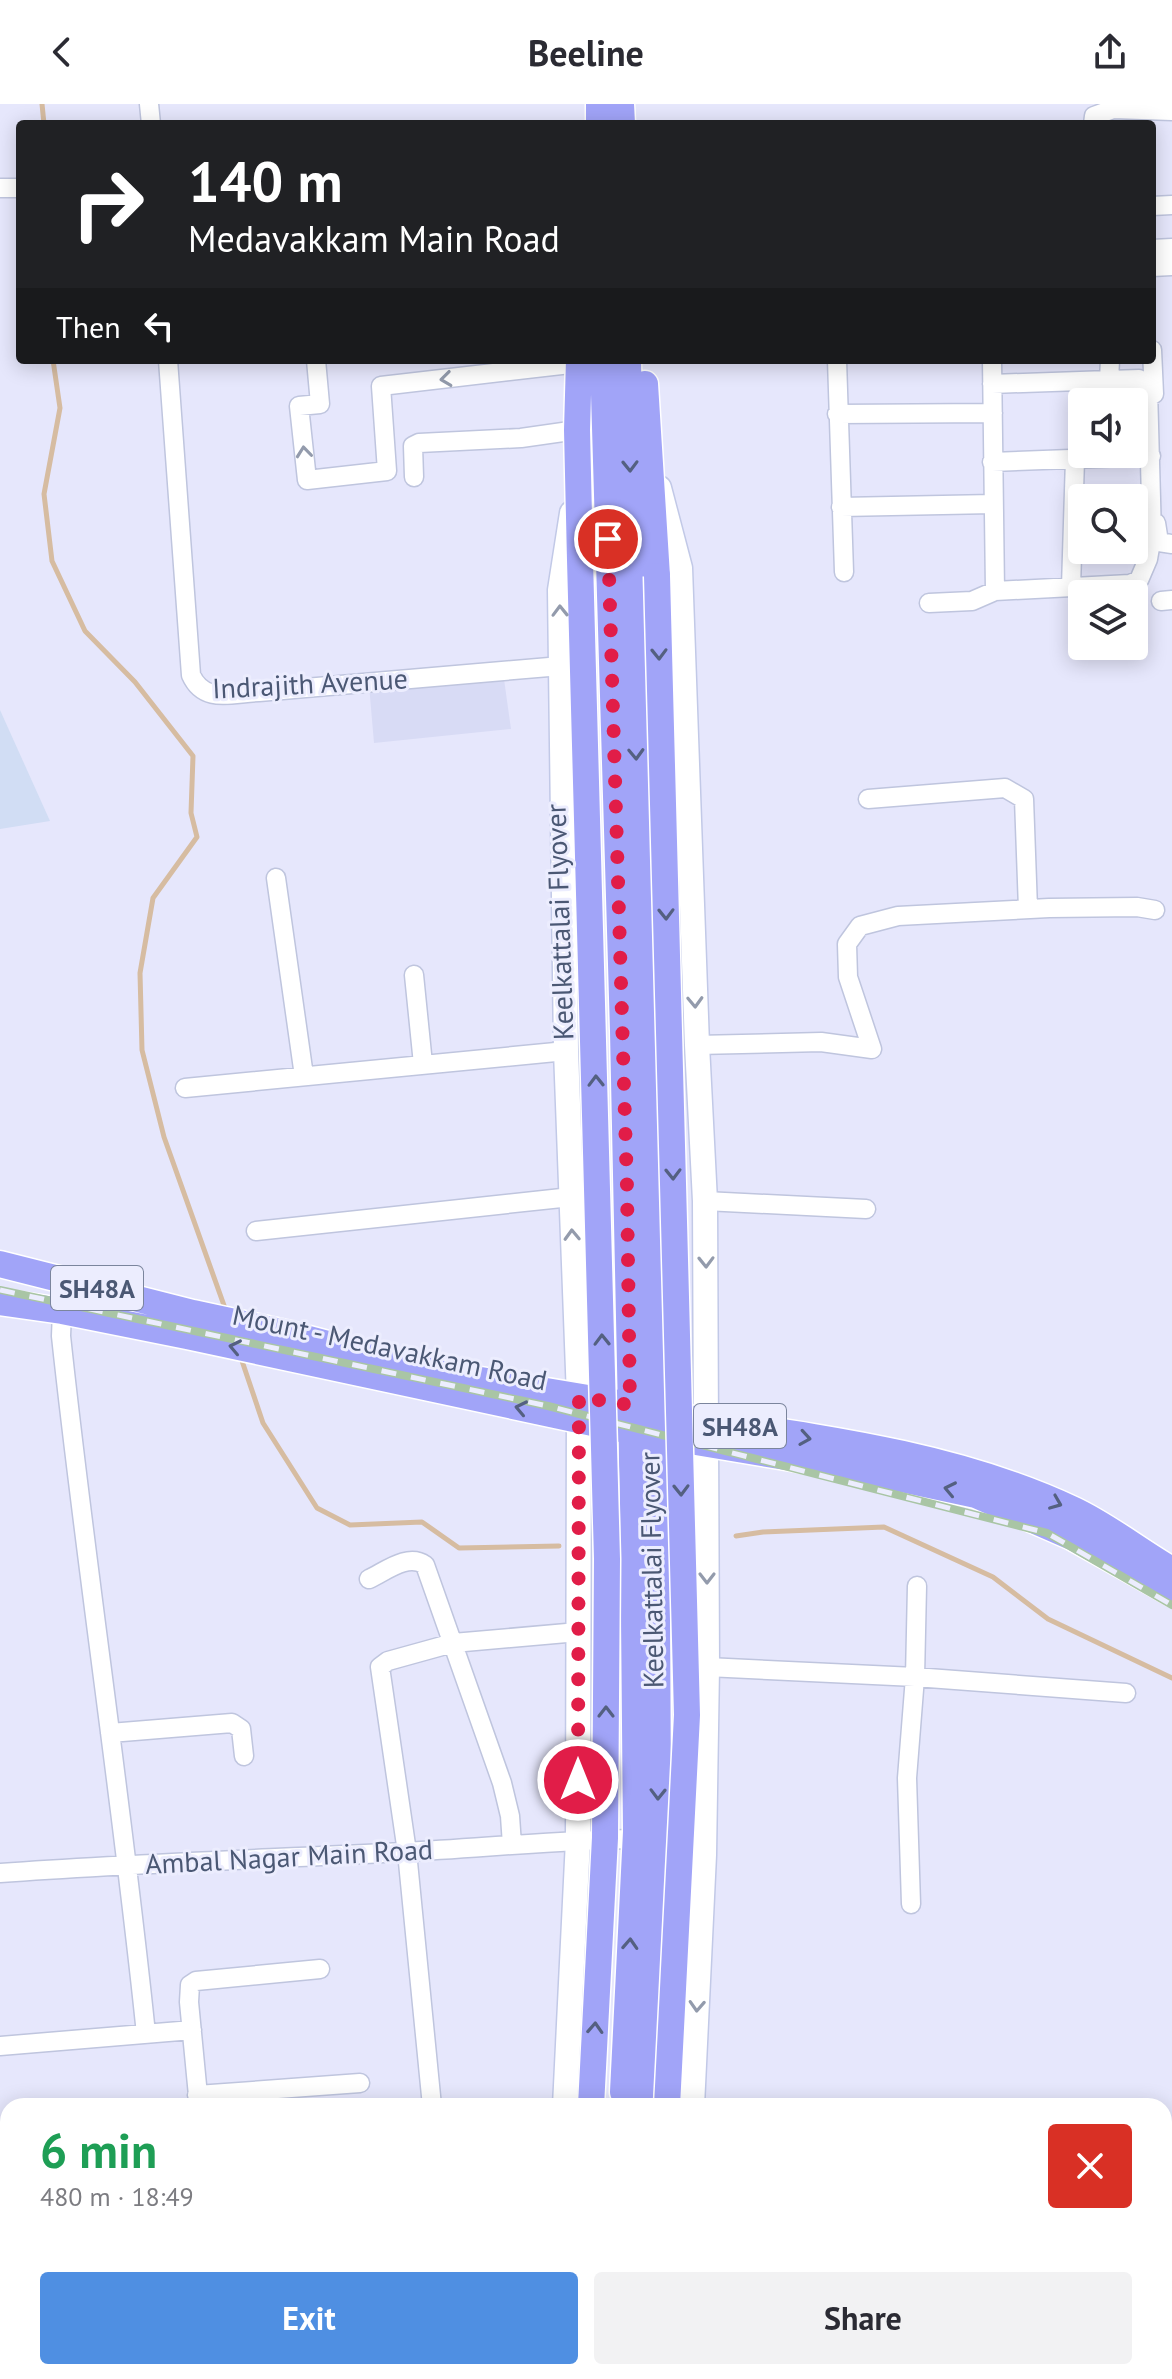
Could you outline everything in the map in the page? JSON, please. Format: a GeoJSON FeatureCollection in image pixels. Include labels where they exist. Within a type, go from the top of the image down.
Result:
{"type":"FeatureCollection","features":[{"type":"Feature","properties":{"kind":"main road"},"geometry":{"type":"LineString","coordinates":[[587,364],[626,1156],[643,1421],[658,1798],[640,2098]]}},
{"type":"Feature","properties":{"kind":"main road","name":"Keelkattalai Flyover"},"geometry":{"type":"LineString","coordinates":[[587,364],[577,430],[607,1559],[605,1838],[591,2098]]}},
{"type":"Feature","properties":{"kind":"main road"},"geometry":{"type":"LineString","coordinates":[[622,2098],[635,1839],[643,1421],[628,364]]}},
{"type":"Feature","properties":{"kind":"main road","name":"Keelkattalai Flyover"},"geometry":{"type":"LineString","coordinates":[[643,364],[657,576],[687,1715],[667,2098]]}},
{"type":"Feature","properties":{"kind":"main road","name":"Mount - Medavakkam Road"},"geometry":{"type":"LineString","coordinates":[[0,1264],[190,1325],[439,1373],[579,1408]]}},
{"type":"Feature","properties":{"kind":"main road","name":"Mount - Medavakkam Road"},"geometry":{"type":"LineString","coordinates":[[0,1302],[190,1325]]}},
{"type":"Feature","properties":{"kind":"main road","name":"SH48A"},"geometry":{"type":"LineString","coordinates":[[579,1408],[707,1433],[976,1495],[1072,1537],[1172,1593]]}},
{"type":"Feature","properties":{"kind":"main road","name":"SH48A"},"geometry":{"type":"LineString","coordinates":[[707,1433],[890,1451],[981,1473],[1075,1511],[1172,1570]]}},
{"type":"Feature","properties":{"kind":"street"},"geometry":{"type":"LineString","coordinates":[[1094,120],[1094,116],[1113,109],[1172,111]]}},
{"type":"Feature","properties":{"kind":"street"},"geometry":{"type":"LineString","coordinates":[[1159,349],[1156,535],[1159,542],[1172,544]]}},
{"type":"Feature","properties":{"kind":"street","name":"Indrajith Avenue"},"geometry":{"type":"LineString","coordinates":[[168,364],[191,675],[197,688],[209,695],[246,693],[561,666]]}},
{"type":"Feature","properties":{"kind":"street"},"geometry":{"type":"LineString","coordinates":[[316,364],[320,404],[299,406],[307,480],[387,471],[381,386],[537,364]]}},
{"type":"Feature","properties":{"kind":"street"},"geometry":{"type":"LineString","coordinates":[[837,364],[844,572]]}},
{"type":"Feature","properties":{"kind":"street"},"geometry":{"type":"LineString","coordinates":[[992,364],[995,591]]}},
{"type":"Feature","properties":{"kind":"street"},"geometry":{"type":"LineString","coordinates":[[1109,380],[1110,364]]}},
{"type":"Feature","properties":{"kind":"street"},"geometry":{"type":"LineString","coordinates":[[992,384],[1139,379],[1147,383],[1152,536],[1139,580]]}},
{"type":"Feature","properties":{"kind":"street"},"geometry":{"type":"LineString","coordinates":[[837,414],[993,413]]}},
{"type":"Feature","properties":{"kind":"street"},"geometry":{"type":"LineString","coordinates":[[414,477],[411,455],[413,446],[419,443],[521,438],[577,430]]}},
{"type":"Feature","properties":{"kind":"street"},"geometry":{"type":"LineString","coordinates":[[649,452],[680,568],[705,1201],[707,1667],[704,1855],[692,2098]]}},
{"type":"Feature","properties":{"kind":"street"},"geometry":{"type":"LineString","coordinates":[[992,462],[1068,459]]}},
{"type":"Feature","properties":{"kind":"street"},"geometry":{"type":"LineString","coordinates":[[565,2098],[578,1840],[579,1408],[566,1051],[560,590],[579,467]]}},
{"type":"Feature","properties":{"kind":"street"},"geometry":{"type":"LineString","coordinates":[[1071,580],[1075,468]]}},
{"type":"Feature","properties":{"kind":"street"},"geometry":{"type":"LineString","coordinates":[[841,507],[993,504]]}},
{"type":"Feature","properties":{"kind":"street"},"geometry":{"type":"LineString","coordinates":[[929,603],[972,601],[995,591],[1068,587]]}},
{"type":"Feature","properties":{"kind":"street"},"geometry":{"type":"LineString","coordinates":[[868,799],[1005,788],[1016,793],[1024,799],[1028,909]]}},
{"type":"Feature","properties":{"kind":"street"},"geometry":{"type":"LineString","coordinates":[[276,878],[304,1076]]}},
{"type":"Feature","properties":{"kind":"street"},"geometry":{"type":"LineString","coordinates":[[697,1045],[821,1042],[872,1049],[848,977],[847,944],[860,926],[898,916],[1028,909],[1137,907],[1155,910]]}},
{"type":"Feature","properties":{"kind":"street"},"geometry":{"type":"LineString","coordinates":[[414,975],[423,1064]]}},
{"type":"Feature","properties":{"kind":"street"},"geometry":{"type":"LineString","coordinates":[[185,1088],[566,1051]]}},
{"type":"Feature","properties":{"kind":"street"},"geometry":{"type":"LineString","coordinates":[[256,1231],[571,1197]]}},
{"type":"Feature","properties":{"kind":"street"},"geometry":{"type":"LineString","coordinates":[[705,1201],[866,1209]]}},
{"type":"Feature","properties":{"kind":"street"},"geometry":{"type":"LineString","coordinates":[[62,1311],[61,1336],[80,1516],[129,1864],[146,2034]]}},
{"type":"Feature","properties":{"kind":"street"},"geometry":{"type":"LineString","coordinates":[[369,1579],[407,1561],[418,1560],[425,1565],[502,1783],[510,1816],[512,1845]]}},
{"type":"Feature","properties":{"kind":"street"},"geometry":{"type":"LineString","coordinates":[[911,1904],[907,1778],[915,1677],[917,1586]]}},
{"type":"Feature","properties":{"kind":"street"},"geometry":{"type":"LineString","coordinates":[[431,2098],[407,1852],[380,1667],[388,1661],[453,1643],[578,1632]]}},
{"type":"Feature","properties":{"kind":"street"},"geometry":{"type":"LineString","coordinates":[[707,1667],[915,1677],[1126,1693]]}},
{"type":"Feature","properties":{"kind":"street"},"geometry":{"type":"LineString","coordinates":[[110,1733],[232,1723],[241,1729],[244,1756]]}},
{"type":"Feature","properties":{"kind":"street","name":"Ambal Nagar Main Road"},"geometry":{"type":"LineString","coordinates":[[0,1873],[635,1839]]}},
{"type":"Feature","properties":{"kind":"street"},"geometry":{"type":"LineString","coordinates":[[198,2098],[190,1985],[196,1981],[320,1969]]}},
{"type":"Feature","properties":{"kind":"street"},"geometry":{"type":"LineString","coordinates":[[0,2046],[192,2030]]}},
{"type":"Feature","properties":{"kind":"street"},"geometry":{"type":"LineString","coordinates":[[217,2098],[360,2083]]}},
{"type":"Feature","properties":{"kind":"shaded area"},"geometry":{"type":"Polygon","coordinates":[[[503,672],[511,729],[374,743],[369,685],[503,672]]]}},
{"type":"Feature","properties":{"kind":"shaded area"},"geometry":{"type":"Polygon","coordinates":[[[0,710],[50,821],[0,829],[0,710]]]}},
{"type":"Feature","properties":{"kind":"waterway"},"geometry":{"type":"LineString","coordinates":[[42,104],[44,120]]}},
{"type":"Feature","properties":{"kind":"waterway"},"geometry":{"type":"LineString","coordinates":[[54,364],[60,408],[44,494],[52,561],[85,631],[135,682],[193,756],[191,813],[197,837],[153,898],[140,973],[142,1050],[164,1137],[226,1311]]}},
{"type":"Feature","properties":{"kind":"waterway"},"geometry":{"type":"LineString","coordinates":[[240,1355],[263,1423],[317,1508],[350,1525],[422,1522],[459,1548],[559,1546]]}},
{"type":"Feature","properties":{"kind":"waterway"},"geometry":{"type":"LineString","coordinates":[[736,1536],[884,1527],[993,1577],[1048,1619],[1172,1678]]}},
{"type":"Feature","properties":{"kind":"railway"},"geometry":{"type":"LineString","coordinates":[[0,1290],[548,1406],[1047,1533],[1172,1605]]}},
{"type":"Feature","properties":{"kind":"route"},"geometry":{"type":"LineString","coordinates":[[578,1780],[579,1397],[630,1405],[627,1187],[608,539]]}}]}
